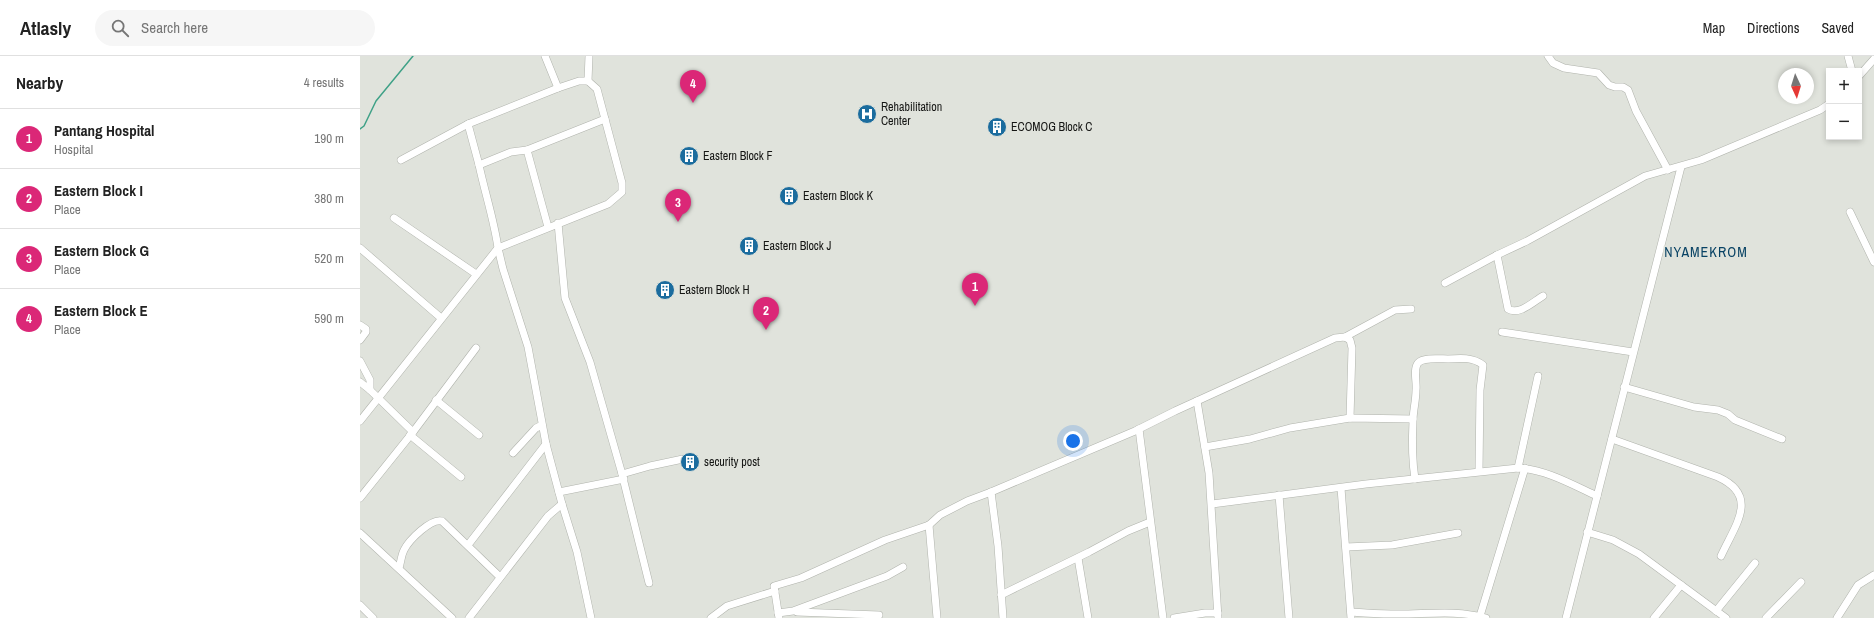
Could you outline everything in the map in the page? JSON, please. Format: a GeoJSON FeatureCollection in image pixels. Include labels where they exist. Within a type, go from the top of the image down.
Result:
{"type":"FeatureCollection","features":[{"type":"Feature","properties":{"kind":"street"},"geometry":{"type":"LineString","coordinates":[[545,56],[558,88]]}},
{"type":"Feature","properties":{"kind":"street"},"geometry":{"type":"LineString","coordinates":[[588,81],[589,56]]}},
{"type":"Feature","properties":{"kind":"street"},"geometry":{"type":"LineString","coordinates":[[1548,56],[1553,62],[1564,68],[1598,73],[1609,85],[1615,88],[1623,87],[1628,90],[1636,111],[1668,170]]}},
{"type":"Feature","properties":{"kind":"street"},"geometry":{"type":"LineString","coordinates":[[1848,56],[1851,68]]}},
{"type":"Feature","properties":{"kind":"street"},"geometry":{"type":"LineString","coordinates":[[1862,73],[1874,60]]}},
{"type":"Feature","properties":{"kind":"street"},"geometry":{"type":"LineString","coordinates":[[360,421],[498,248],[608,204],[622,192],[622,183],[596,89],[588,81],[579,81],[558,88],[468,124],[401,160]]}},
{"type":"Feature","properties":{"kind":"street"},"geometry":{"type":"LineString","coordinates":[[1445,282],[1533,238],[1645,176],[1681,167],[1726,150],[1820,110],[1826,106]]}},
{"type":"Feature","properties":{"kind":"street"},"geometry":{"type":"LineString","coordinates":[[479,166],[511,152],[527,150],[605,119]]}},
{"type":"Feature","properties":{"kind":"street"},"geometry":{"type":"LineString","coordinates":[[468,124],[484,191],[496,230],[498,248],[503,269],[528,347],[546,444],[577,552],[591,618]]}},
{"type":"Feature","properties":{"kind":"street"},"geometry":{"type":"LineString","coordinates":[[527,150],[548,227]]}},
{"type":"Feature","properties":{"kind":"street"},"geometry":{"type":"LineString","coordinates":[[1566,618],[1681,167]]}},
{"type":"Feature","properties":{"kind":"street"},"geometry":{"type":"LineString","coordinates":[[1850,212],[1874,262]]}},
{"type":"Feature","properties":{"kind":"street"},"geometry":{"type":"LineString","coordinates":[[394,218],[476,274]]}},
{"type":"Feature","properties":{"kind":"street"},"geometry":{"type":"LineString","coordinates":[[558,223],[565,298],[590,362],[623,477],[649,583]]}},
{"type":"Feature","properties":{"kind":"street"},"geometry":{"type":"LineString","coordinates":[[360,248],[441,318]]}},
{"type":"Feature","properties":{"kind":"street"},"geometry":{"type":"LineString","coordinates":[[1497,255],[1508,309],[1512,311],[1520,310],[1543,296]]}},
{"type":"Feature","properties":{"kind":"street"},"geometry":{"type":"LineString","coordinates":[[903,567],[887,576],[779,615],[774,586],[807,576],[880,542],[929,525],[940,515],[967,501],[1139,429],[1335,338],[1345,337],[1395,310],[1411,309]]}},
{"type":"Feature","properties":{"kind":"street"},"geometry":{"type":"LineString","coordinates":[[360,325],[366,329],[366,332],[360,340]]}},
{"type":"Feature","properties":{"kind":"street"},"geometry":{"type":"LineString","coordinates":[[1502,332],[1633,352]]}},
{"type":"Feature","properties":{"kind":"street"},"geometry":{"type":"LineString","coordinates":[[1345,337],[1350,340],[1352,348],[1350,418]]}},
{"type":"Feature","properties":{"kind":"street"},"geometry":{"type":"LineString","coordinates":[[360,498],[412,434],[476,348]]}},
{"type":"Feature","properties":{"kind":"street"},"geometry":{"type":"LineString","coordinates":[[1415,479],[1413,460],[1413,419],[1417,364],[1429,360],[1476,360],[1483,365],[1480,390],[1479,471]]}},
{"type":"Feature","properties":{"kind":"street"},"geometry":{"type":"LineString","coordinates":[[360,361],[370,380],[370,390]]}},
{"type":"Feature","properties":{"kind":"street"},"geometry":{"type":"LineString","coordinates":[[1341,488],[1351,615],[1436,612],[1483,617],[1522,468],[1538,376]]}},
{"type":"Feature","properties":{"kind":"street"},"geometry":{"type":"LineString","coordinates":[[360,382],[370,390],[412,434],[461,477]]}},
{"type":"Feature","properties":{"kind":"street"},"geometry":{"type":"LineString","coordinates":[[1624,387],[1694,408],[1718,410],[1728,414],[1735,420],[1782,439]]}},
{"type":"Feature","properties":{"kind":"street"},"geometry":{"type":"LineString","coordinates":[[436,400],[479,435]]}},
{"type":"Feature","properties":{"kind":"street"},"geometry":{"type":"LineString","coordinates":[[1174,618],[1205,613],[1218,615],[1212,504],[1205,447],[1197,401]]}},
{"type":"Feature","properties":{"kind":"street"},"geometry":{"type":"LineString","coordinates":[[1205,447],[1264,436],[1290,428],[1350,418],[1413,419]]}},
{"type":"Feature","properties":{"kind":"street"},"geometry":{"type":"LineString","coordinates":[[513,453],[536,428],[542,425]]}},
{"type":"Feature","properties":{"kind":"street"},"geometry":{"type":"LineString","coordinates":[[1139,429],[1163,618]]}},
{"type":"Feature","properties":{"kind":"street"},"geometry":{"type":"LineString","coordinates":[[1612,439],[1718,477],[1729,482],[1736,488],[1742,501],[1741,511],[1721,556]]}},
{"type":"Feature","properties":{"kind":"street"},"geometry":{"type":"LineString","coordinates":[[468,545],[546,444]]}},
{"type":"Feature","properties":{"kind":"street"},"geometry":{"type":"LineString","coordinates":[[559,492],[623,477],[650,466],[683,459]]}},
{"type":"Feature","properties":{"kind":"street"},"geometry":{"type":"LineString","coordinates":[[1212,504],[1479,471],[1522,468],[1568,482],[1597,496]]}},
{"type":"Feature","properties":{"kind":"street"},"geometry":{"type":"LineString","coordinates":[[991,492],[998,546],[1003,618]]}},
{"type":"Feature","properties":{"kind":"street"},"geometry":{"type":"LineString","coordinates":[[1279,495],[1289,618]]}},
{"type":"Feature","properties":{"kind":"street"},"geometry":{"type":"LineString","coordinates":[[468,618],[548,516],[562,504]]}},
{"type":"Feature","properties":{"kind":"street"},"geometry":{"type":"LineString","coordinates":[[399,568],[406,546],[427,525],[434,521],[442,521],[500,577]]}},
{"type":"Feature","properties":{"kind":"street"},"geometry":{"type":"LineString","coordinates":[[1001,595],[1078,558],[1128,531],[1150,522]]}},
{"type":"Feature","properties":{"kind":"street"},"geometry":{"type":"LineString","coordinates":[[929,525],[937,618]]}},
{"type":"Feature","properties":{"kind":"street"},"geometry":{"type":"LineString","coordinates":[[1587,532],[1613,540],[1639,554],[1720,615],[1755,563]]}},
{"type":"Feature","properties":{"kind":"street"},"geometry":{"type":"LineString","coordinates":[[360,533],[452,618]]}},
{"type":"Feature","properties":{"kind":"street"},"geometry":{"type":"LineString","coordinates":[[1346,547],[1392,545],[1458,533]]}},
{"type":"Feature","properties":{"kind":"street"},"geometry":{"type":"LineString","coordinates":[[1078,558],[1088,618]]}},
{"type":"Feature","properties":{"kind":"street"},"geometry":{"type":"LineString","coordinates":[[1837,618],[1858,585],[1874,575]]}},
{"type":"Feature","properties":{"kind":"street"},"geometry":{"type":"LineString","coordinates":[[1766,618],[1801,582]]}},
{"type":"Feature","properties":{"kind":"street"},"geometry":{"type":"LineString","coordinates":[[1654,618],[1681,586]]}},
{"type":"Feature","properties":{"kind":"street"},"geometry":{"type":"LineString","coordinates":[[711,618],[727,606],[775,591]]}},
{"type":"Feature","properties":{"kind":"street"},"geometry":{"type":"LineString","coordinates":[[360,605],[373,618]]}},
{"type":"Feature","properties":{"kind":"street"},"geometry":{"type":"LineString","coordinates":[[793,611],[879,616]]}},
{"type":"Feature","properties":{"kind":"waterway"},"geometry":{"type":"LineString","coordinates":[[360,129],[364,126],[376,101],[413,56]]}},
{"type":"Feature","properties":{"kind":"place","name":"Eastern Block E"},"geometry":{"type":"Point","coordinates":[693,103]}},
{"type":"Feature","properties":{"kind":"place","name":"Rehabilitation Center"},"geometry":{"type":"Point","coordinates":[867,114]}},
{"type":"Feature","properties":{"kind":"place","name":"ECOMOG Block C"},"geometry":{"type":"Point","coordinates":[997,127]}},
{"type":"Feature","properties":{"kind":"place","name":"Eastern Block F"},"geometry":{"type":"Point","coordinates":[689,156]}},
{"type":"Feature","properties":{"kind":"place","name":"Eastern Block K"},"geometry":{"type":"Point","coordinates":[789,196]}},
{"type":"Feature","properties":{"kind":"place","name":"Eastern Block G"},"geometry":{"type":"Point","coordinates":[678,222]}},
{"type":"Feature","properties":{"kind":"place","name":"Eastern Block J"},"geometry":{"type":"Point","coordinates":[749,246]}},
{"type":"Feature","properties":{"kind":"place","name":"Eastern Block H"},"geometry":{"type":"Point","coordinates":[665,290]}},
{"type":"Feature","properties":{"kind":"place","name":"Pantang Hospital"},"geometry":{"type":"Point","coordinates":[975,306]}},
{"type":"Feature","properties":{"kind":"place","name":"Eastern Block I"},"geometry":{"type":"Point","coordinates":[766,330]}},
{"type":"Feature","properties":{"kind":"place","name":"security post"},"geometry":{"type":"Point","coordinates":[690,462]}},
{"type":"Feature","properties":{"kind":"district","name":"NYAMEKROM"},"geometry":{"type":"Point","coordinates":[1706,252]}}]}
